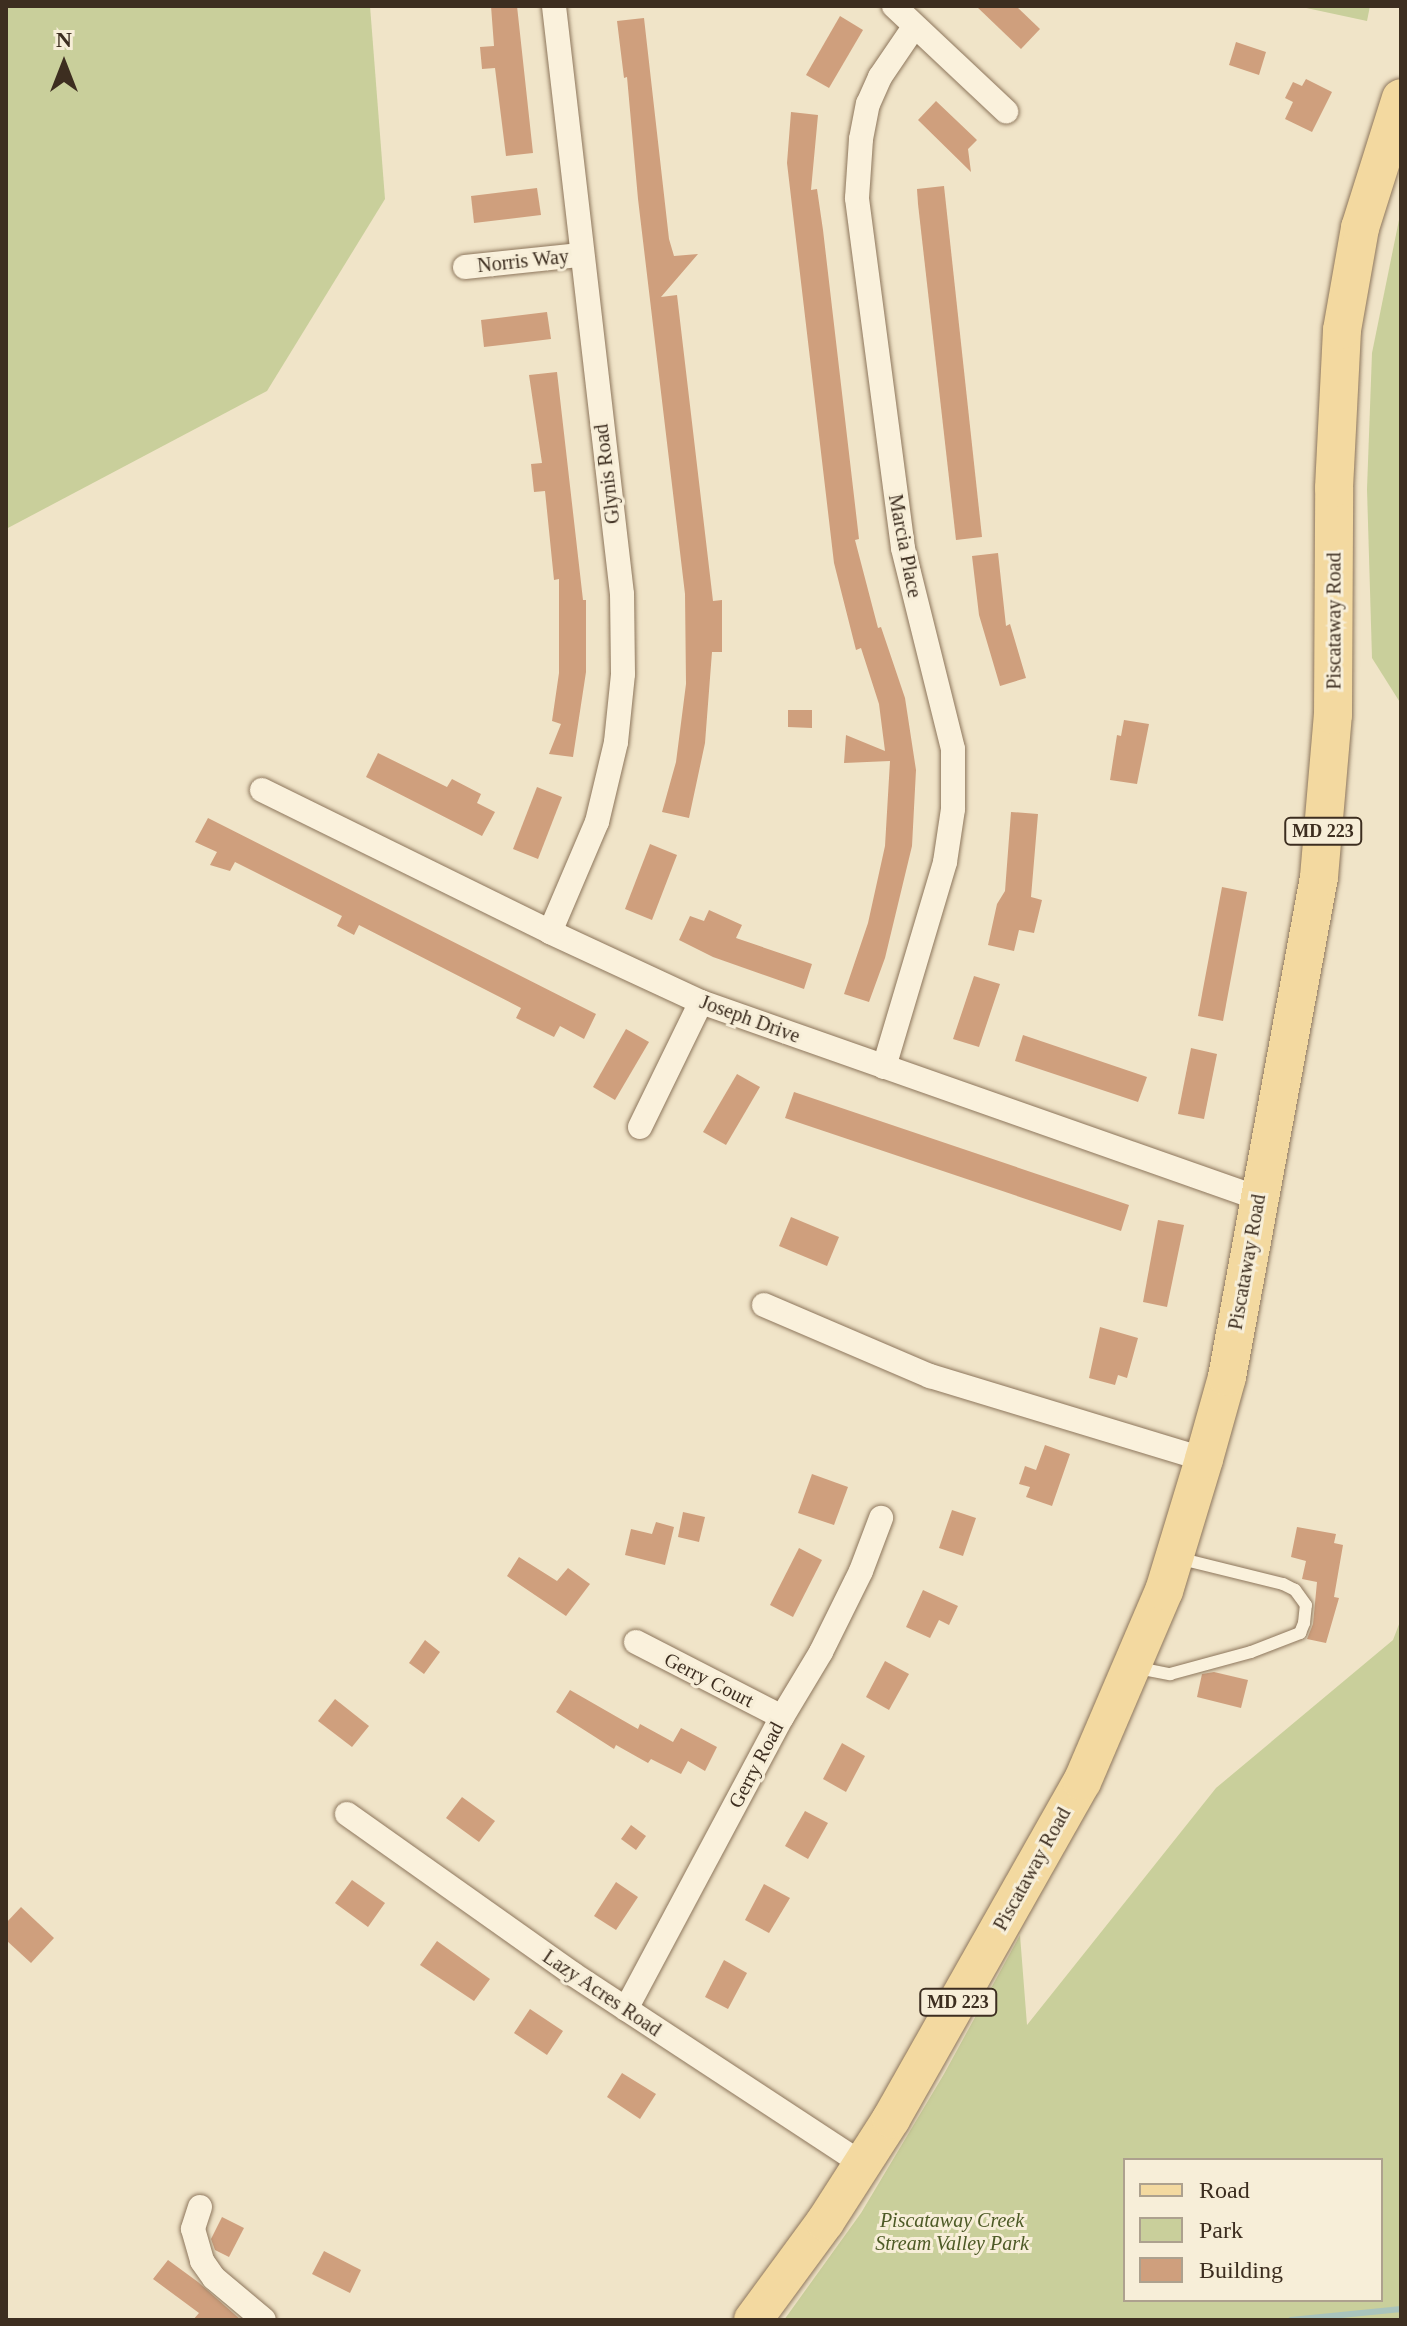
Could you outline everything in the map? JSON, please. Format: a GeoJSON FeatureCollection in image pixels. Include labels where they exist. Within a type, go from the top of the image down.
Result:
{"type":"FeatureCollection","features":[{"type":"Feature","properties":{"kind":"main road","name":"Piscataway Road"},"geometry":{"type":"LineString","coordinates":[[753,2320],[862,2164],[924,2065],[1082,1782],[1134,1667],[1175,1557],[1204,1459],[1227,1377],[1319,877],[1333,715],[1334,488],[1342,330],[1360,228],[1401,98]]}},
{"type":"Feature","properties":{"kind":"street","name":"Glynis Road"},"geometry":{"type":"LineString","coordinates":[[550,932],[597,822],[616,742],[623,674],[622,594],[580,255],[554,6]]}},
{"type":"Feature","properties":{"kind":"street"},"geometry":{"type":"LineString","coordinates":[[894,6],[1006,111]]}},
{"type":"Feature","properties":{"kind":"street","name":"Marcia Place"},"geometry":{"type":"LineString","coordinates":[[884,1067],[945,862],[953,809],[953,749],[903,548],[857,198],[861,139],[868,104],[880,77],[914,27]]}},
{"type":"Feature","properties":{"kind":"street","name":"Norris Way"},"geometry":{"type":"LineString","coordinates":[[465,267],[580,255]]}},
{"type":"Feature","properties":{"kind":"street","name":"Joseph Drive"},"geometry":{"type":"LineString","coordinates":[[262,790],[550,932],[701,1002],[1258,1198]]}},
{"type":"Feature","properties":{"kind":"street"},"geometry":{"type":"LineString","coordinates":[[640,1127],[701,1002]]}},
{"type":"Feature","properties":{"kind":"street"},"geometry":{"type":"LineString","coordinates":[[764,1305],[930,1376],[1204,1459]]}},
{"type":"Feature","properties":{"kind":"street","name":"Gerry Road"},"geometry":{"type":"LineString","coordinates":[[626,2009],[782,1717],[821,1652],[861,1571],[881,1518]]}},
{"type":"Feature","properties":{"kind":"street","name":"Gerry Court"},"geometry":{"type":"LineString","coordinates":[[636,1642],[782,1717]]}},
{"type":"Feature","properties":{"kind":"street","name":"Lazy Acres Road"},"geometry":{"type":"LineString","coordinates":[[347,1814],[626,2009],[862,2164]]}},
{"type":"Feature","properties":{"kind":"street"},"geometry":{"type":"LineString","coordinates":[[200,2207],[193,2229],[202,2261],[214,2278],[264,2320]]}},
{"type":"Feature","properties":{"kind":"lane"},"geometry":{"type":"LineString","coordinates":[[1134,1667],[1170,1674],[1251,1652],[1300,1633],[1304,1623],[1306,1605],[1295,1590],[1283,1584],[1175,1557]]}},
{"type":"Feature","properties":{"kind":"green space"},"geometry":{"type":"Polygon","coordinates":[[[6,6],[370,6],[385,199],[267,391],[6,529],[6,6]]]}},
{"type":"Feature","properties":{"kind":"green space"},"geometry":{"type":"Polygon","coordinates":[[[1297,6],[1370,6],[1367,21],[1297,6]]]}},
{"type":"Feature","properties":{"kind":"green space"},"geometry":{"type":"Polygon","coordinates":[[[1401,210],[1401,704],[1372,658],[1367,489],[1372,353],[1401,210]]]}},
{"type":"Feature","properties":{"kind":"green space","name":"Piscataway Creek Stream Valley Park"},"geometry":{"type":"Polygon","coordinates":[[[1401,1619],[1401,2320],[784,2320],[861,2213],[944,2074],[1020,1935],[1027,2025],[1216,1788],[1393,1640],[1401,1619]]]}},
{"type":"Feature","properties":{"kind":"building"},"geometry":{"type":"Polygon","coordinates":[[[491,6],[517,6],[533,153],[506,156],[495,68],[482,69],[480,47],[494,46],[491,6]]]}},
{"type":"Feature","properties":{"kind":"building"},"geometry":{"type":"Polygon","coordinates":[[[976,6],[1016,6],[1040,29],[1021,49],[976,6]]]}},
{"type":"Feature","properties":{"kind":"building"},"geometry":{"type":"Polygon","coordinates":[[[840,16],[863,30],[829,88],[806,75],[840,16]]]}},
{"type":"Feature","properties":{"kind":"building"},"geometry":{"type":"Polygon","coordinates":[[[644,18],[669,239],[674,256],[698,254],[661,297],[677,295],[713,601],[722,600],[722,652],[712,652],[705,743],[689,818],[662,812],[676,762],[686,684],[685,594],[638,199],[627,77],[624,78],[617,21],[644,18]]]}},
{"type":"Feature","properties":{"kind":"building"},"geometry":{"type":"Polygon","coordinates":[[[1236,42],[1266,52],[1259,75],[1229,65],[1236,42]]]}},
{"type":"Feature","properties":{"kind":"building"},"geometry":{"type":"Polygon","coordinates":[[[1306,79],[1332,92],[1312,132],[1285,119],[1293,102],[1285,98],[1293,82],[1302,86],[1306,79]]]}},
{"type":"Feature","properties":{"kind":"building"},"geometry":{"type":"Polygon","coordinates":[[[936,101],[977,140],[968,149],[971,172],[918,120],[936,101]]]}},
{"type":"Feature","properties":{"kind":"building"},"geometry":{"type":"Polygon","coordinates":[[[791,112],[818,115],[811,190],[817,189],[823,230],[859,539],[855,540],[878,628],[881,627],[905,698],[916,770],[912,846],[885,958],[869,1002],[844,994],[868,923],[885,846],[890,761],[844,763],[846,735],[885,751],[879,704],[861,648],[856,650],[834,563],[787,163],[791,112]]]}},
{"type":"Feature","properties":{"kind":"building"},"geometry":{"type":"Polygon","coordinates":[[[944,186],[982,537],[956,540],[917,189],[944,186]]]}},
{"type":"Feature","properties":{"kind":"building"},"geometry":{"type":"Polygon","coordinates":[[[537,188],[541,215],[474,223],[471,196],[537,188]]]}},
{"type":"Feature","properties":{"kind":"building"},"geometry":{"type":"Polygon","coordinates":[[[547,312],[551,339],[484,347],[481,320],[547,312]]]}},
{"type":"Feature","properties":{"kind":"building"},"geometry":{"type":"Polygon","coordinates":[[[557,372],[583,600],[586,600],[586,672],[573,757],[549,754],[561,724],[552,721],[559,673],[559,579],[554,580],[545,491],[534,492],[531,464],[542,463],[529,375],[557,372]]]}},
{"type":"Feature","properties":{"kind":"building"},"geometry":{"type":"Polygon","coordinates":[[[998,553],[1006,626],[1010,624],[1026,678],[1000,686],[979,615],[972,556],[998,553]]]}},
{"type":"Feature","properties":{"kind":"building"},"geometry":{"type":"Polygon","coordinates":[[[788,710],[812,710],[812,728],[788,727],[788,710]]]}},
{"type":"Feature","properties":{"kind":"building"},"geometry":{"type":"Polygon","coordinates":[[[1124,720],[1149,724],[1137,784],[1110,780],[1117,735],[1121,736],[1124,720]]]}},
{"type":"Feature","properties":{"kind":"building"},"geometry":{"type":"Polygon","coordinates":[[[378,753],[447,787],[452,779],[481,794],[477,803],[495,812],[482,836],[366,777],[378,753]]]}},
{"type":"Feature","properties":{"kind":"building"},"geometry":{"type":"Polygon","coordinates":[[[537,787],[562,797],[538,859],[513,849],[537,787]]]}},
{"type":"Feature","properties":{"kind":"building"},"geometry":{"type":"Polygon","coordinates":[[[1011,812],[1038,814],[1031,897],[1042,900],[1034,933],[1019,930],[1014,951],[988,945],[997,904],[1005,891],[1011,812]]]}},
{"type":"Feature","properties":{"kind":"building"},"geometry":{"type":"Polygon","coordinates":[[[208,818],[596,1014],[584,1039],[560,1026],[554,1037],[516,1018],[521,1008],[359,925],[354,935],[337,926],[342,916],[235,862],[230,871],[210,865],[217,852],[195,842],[208,818]]]}},
{"type":"Feature","properties":{"kind":"building"},"geometry":{"type":"Polygon","coordinates":[[[650,844],[677,855],[652,920],[625,909],[650,844]]]}},
{"type":"Feature","properties":{"kind":"building"},"geometry":{"type":"Polygon","coordinates":[[[1222,887],[1247,892],[1223,1021],[1198,1016],[1222,887]]]}},
{"type":"Feature","properties":{"kind":"building"},"geometry":{"type":"Polygon","coordinates":[[[709,910],[742,925],[736,938],[812,964],[804,989],[713,957],[679,940],[690,916],[704,921],[709,910]]]}},
{"type":"Feature","properties":{"kind":"building"},"geometry":{"type":"Polygon","coordinates":[[[974,976],[1000,984],[979,1047],[953,1039],[974,976]]]}},
{"type":"Feature","properties":{"kind":"building"},"geometry":{"type":"Polygon","coordinates":[[[626,1029],[649,1042],[615,1100],[593,1087],[626,1029]]]}},
{"type":"Feature","properties":{"kind":"building"},"geometry":{"type":"Polygon","coordinates":[[[1023,1035],[1147,1077],[1138,1102],[1015,1061],[1023,1035]]]}},
{"type":"Feature","properties":{"kind":"building"},"geometry":{"type":"Polygon","coordinates":[[[1191,1048],[1217,1054],[1204,1119],[1178,1114],[1191,1048]]]}},
{"type":"Feature","properties":{"kind":"building"},"geometry":{"type":"Polygon","coordinates":[[[737,1074],[760,1087],[726,1145],[703,1132],[737,1074]]]}},
{"type":"Feature","properties":{"kind":"building"},"geometry":{"type":"Polygon","coordinates":[[[794,1092],[1129,1205],[1121,1231],[785,1118],[794,1092]]]}},
{"type":"Feature","properties":{"kind":"building"},"geometry":{"type":"Polygon","coordinates":[[[791,1217],[839,1237],[827,1266],[779,1246],[791,1217]]]}},
{"type":"Feature","properties":{"kind":"building"},"geometry":{"type":"Polygon","coordinates":[[[1158,1220],[1184,1225],[1167,1307],[1143,1302],[1158,1220]]]}},
{"type":"Feature","properties":{"kind":"building"},"geometry":{"type":"Polygon","coordinates":[[[1100,1327],[1138,1338],[1127,1378],[1118,1375],[1115,1385],[1089,1378],[1100,1327]]]}},
{"type":"Feature","properties":{"kind":"building"},"geometry":{"type":"Polygon","coordinates":[[[1045,1445],[1070,1454],[1052,1506],[1026,1497],[1030,1487],[1019,1484],[1025,1466],[1036,1470],[1045,1445]]]}},
{"type":"Feature","properties":{"kind":"building"},"geometry":{"type":"Polygon","coordinates":[[[812,1474],[848,1487],[834,1525],[798,1513],[812,1474]]]}},
{"type":"Feature","properties":{"kind":"building"},"geometry":{"type":"Polygon","coordinates":[[[952,1510],[976,1518],[963,1556],[939,1548],[952,1510]]]}},
{"type":"Feature","properties":{"kind":"building"},"geometry":{"type":"Polygon","coordinates":[[[683,1512],[705,1517],[699,1542],[678,1537],[683,1512]]]}},
{"type":"Feature","properties":{"kind":"building"},"geometry":{"type":"Polygon","coordinates":[[[656,1522],[674,1527],[665,1565],[625,1555],[631,1529],[652,1534],[656,1522]]]}},
{"type":"Feature","properties":{"kind":"building"},"geometry":{"type":"Polygon","coordinates":[[[1297,1527],[1336,1534],[1334,1543],[1343,1545],[1334,1597],[1339,1598],[1326,1643],[1307,1639],[1313,1624],[1317,1582],[1302,1579],[1306,1561],[1291,1557],[1297,1527]]]}},
{"type":"Feature","properties":{"kind":"building"},"geometry":{"type":"Polygon","coordinates":[[[799,1548],[822,1560],[793,1617],[770,1605],[799,1548]]]}},
{"type":"Feature","properties":{"kind":"building"},"geometry":{"type":"Polygon","coordinates":[[[519,1557],[557,1581],[568,1568],[590,1584],[566,1616],[507,1576],[519,1557]]]}},
{"type":"Feature","properties":{"kind":"building"},"geometry":{"type":"Polygon","coordinates":[[[923,1590],[958,1606],[949,1625],[939,1620],[930,1638],[906,1627],[923,1590]]]}},
{"type":"Feature","properties":{"kind":"building"},"geometry":{"type":"Polygon","coordinates":[[[425,1640],[440,1652],[424,1674],[409,1663],[425,1640]]]}},
{"type":"Feature","properties":{"kind":"building"},"geometry":{"type":"Polygon","coordinates":[[[885,1661],[909,1674],[889,1710],[866,1697],[885,1661]]]}},
{"type":"Feature","properties":{"kind":"building"},"geometry":{"type":"Polygon","coordinates":[[[1214,1672],[1248,1680],[1241,1708],[1197,1697],[1202,1674],[1214,1672]]]}},
{"type":"Feature","properties":{"kind":"building"},"geometry":{"type":"Polygon","coordinates":[[[570,1690],[638,1729],[640,1724],[673,1742],[681,1728],[717,1747],[705,1771],[688,1761],[681,1774],[651,1759],[648,1763],[616,1745],[614,1749],[556,1712],[570,1690]]]}},
{"type":"Feature","properties":{"kind":"building"},"geometry":{"type":"Polygon","coordinates":[[[335,1699],[369,1726],[352,1747],[318,1721],[335,1699]]]}},
{"type":"Feature","properties":{"kind":"building"},"geometry":{"type":"Polygon","coordinates":[[[842,1743],[865,1756],[846,1792],[823,1779],[842,1743]]]}},
{"type":"Feature","properties":{"kind":"building"},"geometry":{"type":"Polygon","coordinates":[[[462,1797],[495,1821],[479,1842],[446,1818],[462,1797]]]}},
{"type":"Feature","properties":{"kind":"building"},"geometry":{"type":"Polygon","coordinates":[[[805,1811],[828,1823],[808,1859],[785,1846],[805,1811]]]}},
{"type":"Feature","properties":{"kind":"building"},"geometry":{"type":"Polygon","coordinates":[[[631,1825],[646,1836],[636,1850],[621,1839],[631,1825]]]}},
{"type":"Feature","properties":{"kind":"building"},"geometry":{"type":"Polygon","coordinates":[[[352,1880],[385,1903],[368,1927],[335,1903],[352,1880]]]}},
{"type":"Feature","properties":{"kind":"building"},"geometry":{"type":"Polygon","coordinates":[[[616,1882],[638,1897],[616,1930],[594,1916],[616,1882]]]}},
{"type":"Feature","properties":{"kind":"building"},"geometry":{"type":"Polygon","coordinates":[[[764,1884],[790,1898],[769,1933],[745,1920],[764,1884]]]}},
{"type":"Feature","properties":{"kind":"building"},"geometry":{"type":"Polygon","coordinates":[[[21,1907],[54,1938],[31,1963],[6,1940],[6,1923],[21,1907]]]}},
{"type":"Feature","properties":{"kind":"building"},"geometry":{"type":"Polygon","coordinates":[[[437,1941],[490,1979],[474,2001],[420,1965],[437,1941]]]}},
{"type":"Feature","properties":{"kind":"building"},"geometry":{"type":"Polygon","coordinates":[[[724,1960],[747,1973],[728,2009],[705,1997],[724,1960]]]}},
{"type":"Feature","properties":{"kind":"building"},"geometry":{"type":"Polygon","coordinates":[[[530,2009],[563,2031],[547,2055],[514,2033],[530,2009]]]}},
{"type":"Feature","properties":{"kind":"building"},"geometry":{"type":"Polygon","coordinates":[[[622,2073],[656,2094],[640,2119],[607,2097],[622,2073]]]}},
{"type":"Feature","properties":{"kind":"building"},"geometry":{"type":"Polygon","coordinates":[[[222,2217],[244,2228],[229,2257],[215,2250],[211,2239],[222,2217]]]}},
{"type":"Feature","properties":{"kind":"building"},"geometry":{"type":"Polygon","coordinates":[[[324,2251],[361,2270],[350,2293],[312,2274],[324,2251]]]}},
{"type":"Feature","properties":{"kind":"building"},"geometry":{"type":"Polygon","coordinates":[[[168,2260],[241,2320],[193,2320],[199,2313],[153,2279],[168,2260]]]}},
{"type":"Feature","properties":{"kind":"waterway"},"geometry":{"type":"LineString","coordinates":[[1291,2320],[1401,2309]]}}]}
